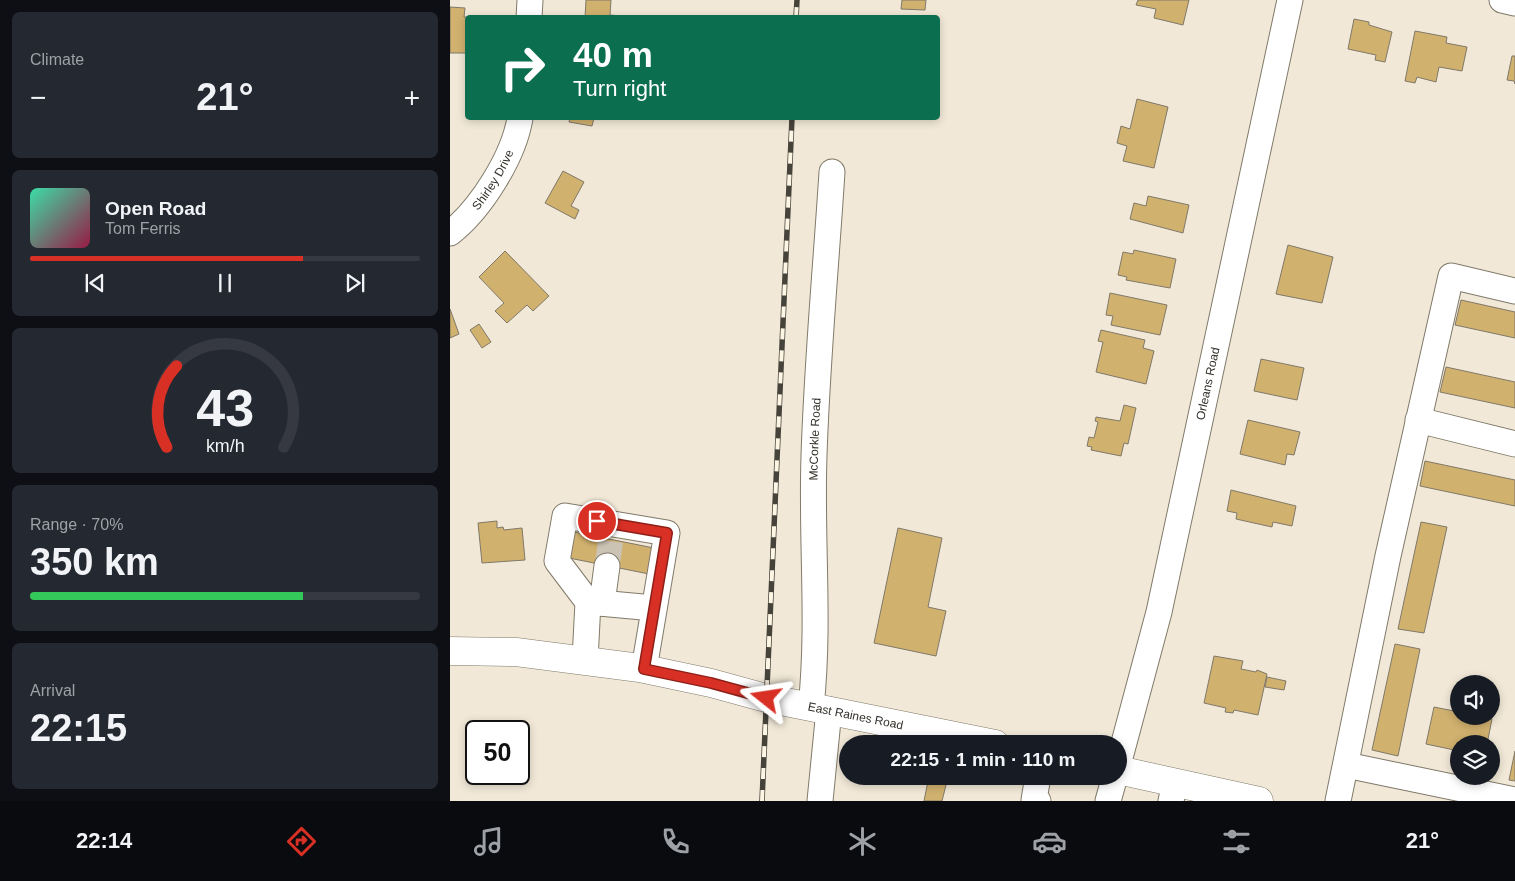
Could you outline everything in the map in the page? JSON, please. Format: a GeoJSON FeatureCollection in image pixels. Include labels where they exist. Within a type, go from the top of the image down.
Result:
{"type":"FeatureCollection","features":[{"type":"Feature","properties":{"kind":"main road","name":"East Raines Road"},"geometry":{"type":"LineString","coordinates":[[450,651],[516,652],[644,669],[951,735]]}},
{"type":"Feature","properties":{"kind":"main road"},"geometry":{"type":"LineString","coordinates":[[1127,773],[1173,791],[1247,800]]}},
{"type":"Feature","properties":{"kind":"street"},"geometry":{"type":"LineString","coordinates":[[529,15],[530,0]]}},
{"type":"Feature","properties":{"kind":"street","name":"Orleans Road"},"geometry":{"type":"LineString","coordinates":[[1126,735],[1159,612],[1290,0]]}},
{"type":"Feature","properties":{"kind":"street"},"geometry":{"type":"LineString","coordinates":[[1502,0],[1515,3]]}},
{"type":"Feature","properties":{"kind":"street","name":"Shirley Drive"},"geometry":{"type":"LineString","coordinates":[[450,232],[476,206],[503,166],[519,120]]}},
{"type":"Feature","properties":{"kind":"street","name":"McCorkle Road"},"geometry":{"type":"LineString","coordinates":[[820,801],[820,708],[815,653],[814,457],[832,172]]}},
{"type":"Feature","properties":{"kind":"street"},"geometry":{"type":"LineString","coordinates":[[1338,801],[1388,556],[1451,276],[1515,291]]}},
{"type":"Feature","properties":{"kind":"street"},"geometry":{"type":"LineString","coordinates":[[1418,420],[1515,444]]}},
{"type":"Feature","properties":{"kind":"street"},"geometry":{"type":"LineString","coordinates":[[644,669],[667,533],[612,532],[564,516],[557,561],[595,602],[654,608]]}},
{"type":"Feature","properties":{"kind":"street"},"geometry":{"type":"LineString","coordinates":[[585,660],[595,602],[607,566]]}},
{"type":"Feature","properties":{"kind":"street"},"geometry":{"type":"LineString","coordinates":[[1348,754],[1515,800]]}},
{"type":"Feature","properties":{"kind":"street"},"geometry":{"type":"LineString","coordinates":[[1036,785],[1034,800],[1038,801]]}},
{"type":"Feature","properties":{"kind":"street"},"geometry":{"type":"LineString","coordinates":[[1108,801],[1112,785]]}},
{"type":"Feature","properties":{"kind":"building"},"geometry":{"type":"Polygon","coordinates":[[[586,0],[611,0],[610,15],[585,15],[586,0]]]}},
{"type":"Feature","properties":{"kind":"building"},"geometry":{"type":"Polygon","coordinates":[[[902,0],[926,0],[925,10],[901,9],[902,0]]]}},
{"type":"Feature","properties":{"kind":"building"},"geometry":{"type":"Polygon","coordinates":[[[1138,0],[1189,0],[1183,25],[1154,18],[1156,9],[1136,5],[1138,0]]]}},
{"type":"Feature","properties":{"kind":"building"},"geometry":{"type":"Polygon","coordinates":[[[450,7],[465,8],[465,53],[450,53],[450,7]]]}},
{"type":"Feature","properties":{"kind":"building"},"geometry":{"type":"Polygon","coordinates":[[[1354,19],[1369,22],[1369,25],[1392,32],[1385,62],[1375,60],[1376,55],[1348,49],[1354,19]]]}},
{"type":"Feature","properties":{"kind":"building"},"geometry":{"type":"Polygon","coordinates":[[[1415,31],[1447,37],[1446,43],[1467,47],[1462,71],[1439,67],[1436,82],[1417,77],[1415,83],[1405,81],[1415,31]]]}},
{"type":"Feature","properties":{"kind":"building"},"geometry":{"type":"Polygon","coordinates":[[[1512,56],[1515,56],[1515,84],[1514,81],[1507,80],[1512,56]]]}},
{"type":"Feature","properties":{"kind":"building"},"geometry":{"type":"Polygon","coordinates":[[[1137,99],[1168,107],[1154,168],[1123,161],[1127,146],[1117,143],[1121,126],[1130,129],[1137,99]]]}},
{"type":"Feature","properties":{"kind":"building"},"geometry":{"type":"Polygon","coordinates":[[[570,120],[594,120],[592,126],[569,122],[570,120]]]}},
{"type":"Feature","properties":{"kind":"building"},"geometry":{"type":"Polygon","coordinates":[[[563,171],[584,182],[571,206],[579,210],[575,219],[545,203],[563,171]]]}},
{"type":"Feature","properties":{"kind":"building"},"geometry":{"type":"Polygon","coordinates":[[[1148,196],[1189,205],[1183,233],[1130,219],[1134,203],[1146,206],[1148,196]]]}},
{"type":"Feature","properties":{"kind":"building"},"geometry":{"type":"Polygon","coordinates":[[[1288,245],[1333,257],[1322,303],[1276,294],[1288,245]]]}},
{"type":"Feature","properties":{"kind":"building"},"geometry":{"type":"Polygon","coordinates":[[[1134,250],[1176,259],[1170,288],[1126,280],[1127,277],[1118,275],[1123,252],[1133,254],[1134,250]]]}},
{"type":"Feature","properties":{"kind":"building"},"geometry":{"type":"Polygon","coordinates":[[[505,251],[549,296],[533,311],[527,305],[507,323],[495,311],[504,303],[479,277],[505,251]]]}},
{"type":"Feature","properties":{"kind":"building"},"geometry":{"type":"Polygon","coordinates":[[[1110,293],[1167,305],[1160,335],[1111,325],[1113,316],[1106,315],[1110,293]]]}},
{"type":"Feature","properties":{"kind":"building"},"geometry":{"type":"Polygon","coordinates":[[[1461,300],[1515,312],[1515,338],[1455,325],[1461,300]]]}},
{"type":"Feature","properties":{"kind":"building"},"geometry":{"type":"Polygon","coordinates":[[[450,309],[459,334],[450,338],[450,309]]]}},
{"type":"Feature","properties":{"kind":"building"},"geometry":{"type":"Polygon","coordinates":[[[479,324],[491,342],[482,348],[470,330],[479,324]]]}},
{"type":"Feature","properties":{"kind":"building"},"geometry":{"type":"Polygon","coordinates":[[[1101,330],[1145,340],[1143,348],[1154,351],[1146,384],[1096,372],[1103,342],[1098,341],[1101,330]]]}},
{"type":"Feature","properties":{"kind":"building"},"geometry":{"type":"Polygon","coordinates":[[[1261,359],[1304,368],[1297,400],[1254,391],[1261,359]]]}},
{"type":"Feature","properties":{"kind":"building"},"geometry":{"type":"Polygon","coordinates":[[[1446,367],[1515,382],[1515,408],[1440,392],[1446,367]]]}},
{"type":"Feature","properties":{"kind":"building"},"geometry":{"type":"Polygon","coordinates":[[[1124,405],[1136,408],[1128,444],[1124,443],[1121,456],[1091,450],[1092,447],[1087,446],[1089,437],[1094,438],[1098,422],[1095,421],[1096,417],[1120,421],[1124,405]]]}},
{"type":"Feature","properties":{"kind":"building"},"geometry":{"type":"Polygon","coordinates":[[[1248,420],[1300,432],[1294,455],[1287,454],[1285,465],[1240,454],[1248,420]]]}},
{"type":"Feature","properties":{"kind":"building"},"geometry":{"type":"Polygon","coordinates":[[[1425,461],[1515,480],[1515,506],[1420,486],[1425,461]]]}},
{"type":"Feature","properties":{"kind":"building"},"geometry":{"type":"Polygon","coordinates":[[[1231,490],[1296,506],[1292,526],[1273,522],[1272,527],[1236,519],[1237,513],[1227,511],[1231,490]]]}},
{"type":"Feature","properties":{"kind":"building"},"geometry":{"type":"Polygon","coordinates":[[[497,521],[497,528],[503,527],[504,530],[522,528],[525,560],[482,563],[478,523],[497,521]]]}},
{"type":"Feature","properties":{"kind":"building"},"geometry":{"type":"Polygon","coordinates":[[[1421,522],[1447,527],[1424,633],[1398,629],[1421,522]]]}},
{"type":"Feature","properties":{"kind":"building"},"geometry":{"type":"Polygon","coordinates":[[[898,528],[942,538],[928,607],[946,611],[936,656],[874,643],[898,528]]]}},
{"type":"Feature","properties":{"kind":"building"},"geometry":{"type":"Polygon","coordinates":[[[569,531],[654,548],[649,574],[564,557],[569,531]]]}},
{"type":"Feature","properties":{"kind":"building"},"geometry":{"type":"Polygon","coordinates":[[[1395,644],[1420,649],[1398,756],[1372,750],[1395,644]]]}},
{"type":"Feature","properties":{"kind":"building"},"geometry":{"type":"Polygon","coordinates":[[[1214,656],[1243,661],[1241,669],[1256,672],[1257,670],[1267,674],[1258,715],[1234,710],[1233,713],[1225,712],[1226,708],[1204,703],[1214,656]]]}},
{"type":"Feature","properties":{"kind":"building"},"geometry":{"type":"Polygon","coordinates":[[[1267,677],[1286,681],[1284,690],[1265,687],[1267,677]]]}},
{"type":"Feature","properties":{"kind":"building"},"geometry":{"type":"Polygon","coordinates":[[[1434,707],[1450,710],[1450,725],[1491,725],[1489,735],[1450,735],[1450,749],[1426,744],[1434,707]]]}},
{"type":"Feature","properties":{"kind":"building"},"geometry":{"type":"Polygon","coordinates":[[[1515,751],[1515,781],[1509,780],[1515,751]]]}},
{"type":"Feature","properties":{"kind":"building"},"geometry":{"type":"Polygon","coordinates":[[[927,785],[946,785],[942,801],[924,801],[927,785]]]}},
{"type":"Feature","properties":{"kind":"tunnel"},"geometry":{"type":"LineString","coordinates":[[607,566],[611,539]]}},
{"type":"Feature","properties":{"kind":"railway"},"geometry":{"type":"LineString","coordinates":[[796,15],[797,0]]}},
{"type":"Feature","properties":{"kind":"railway"},"geometry":{"type":"LineString","coordinates":[[762,801],[792,120]]}},
{"type":"Feature","properties":{"kind":"route"},"geometry":{"type":"LineString","coordinates":[[597,521],[667,533],[644,669],[711,683],[766,698]]}}]}
